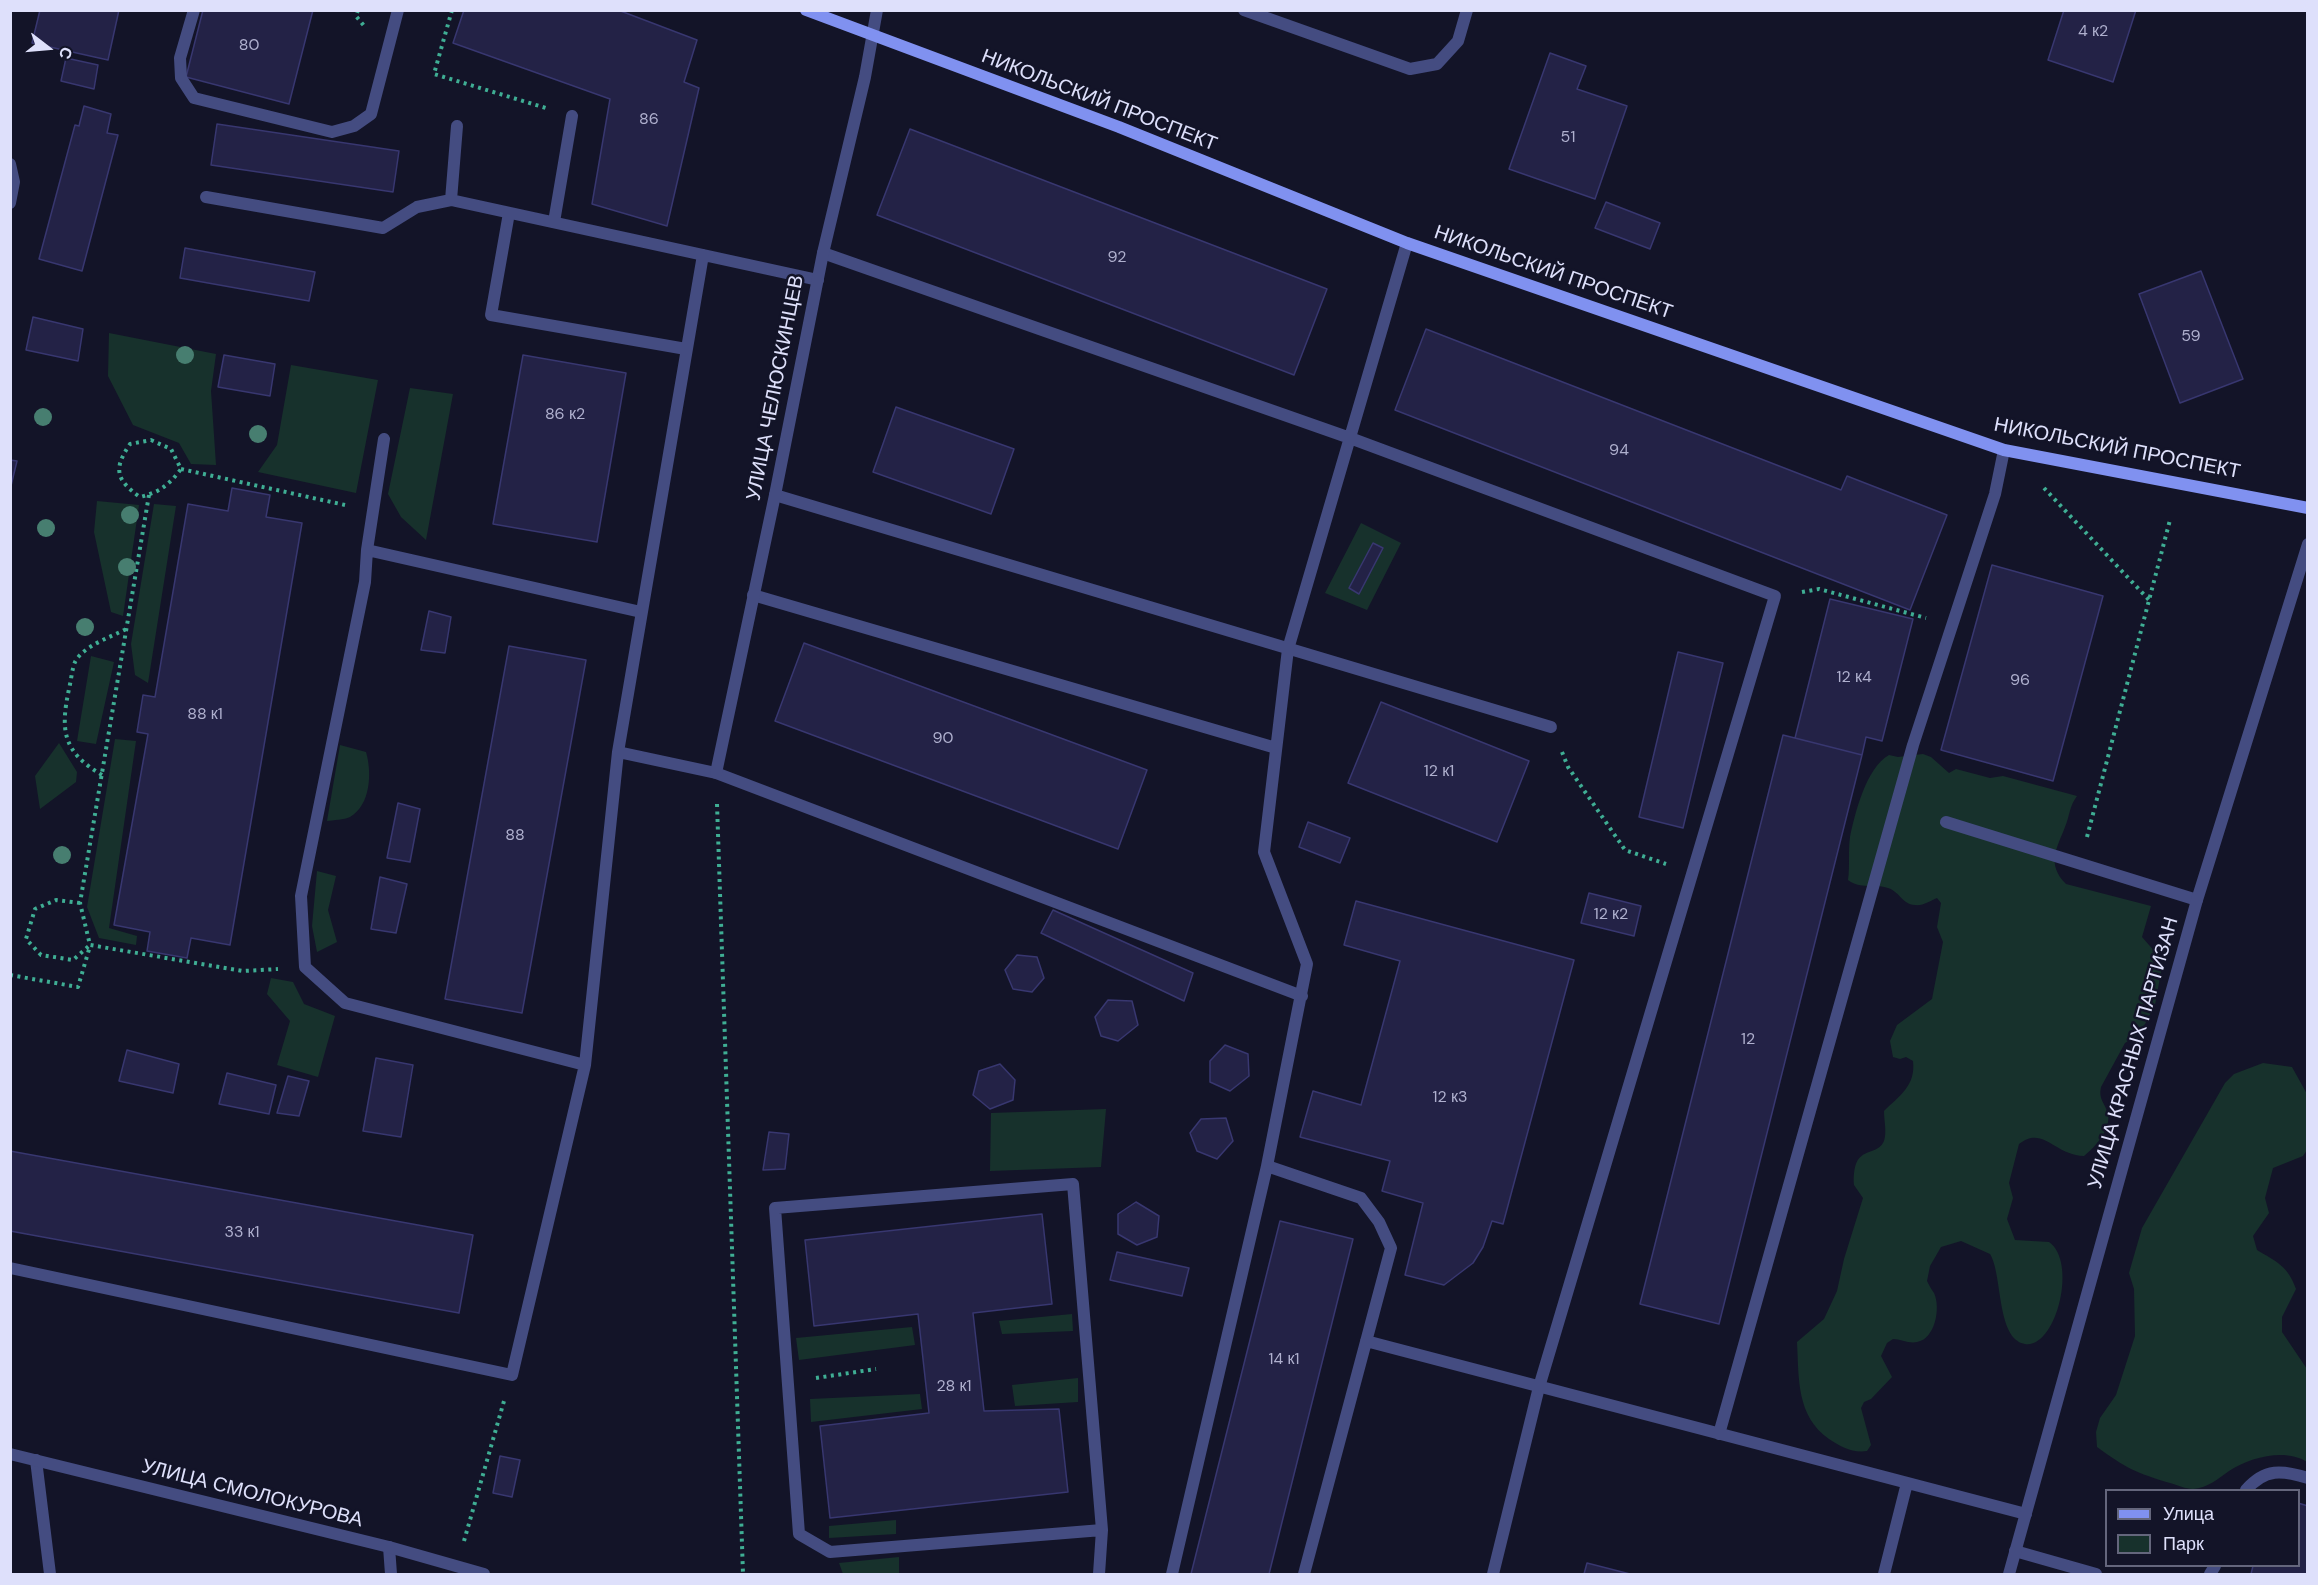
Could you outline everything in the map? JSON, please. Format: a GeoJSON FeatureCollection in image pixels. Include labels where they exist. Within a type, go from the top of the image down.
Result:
{"type":"FeatureCollection","features":[{"type":"Feature","properties":{"kind":"main road","name":"НИКОЛЬСКИЙ ПРОСПЕКТ"},"geometry":{"type":"LineString","coordinates":[[806,10],[872,34],[910,51],[1119,127],[1407,243],[2004,450],[2307,508]]}},
{"type":"Feature","properties":{"kind":"street"},"geometry":{"type":"LineString","coordinates":[[194,10],[180,58],[181,78],[194,98],[332,132],[354,126],[371,114],[398,10]]}},
{"type":"Feature","properties":{"kind":"street","name":"УЛИЦА ЧЕЛЮСКИНЦЕВ"},"geometry":{"type":"LineString","coordinates":[[716,773],[776,495],[823,253],[865,77],[877,10]]}},
{"type":"Feature","properties":{"kind":"street"},"geometry":{"type":"LineString","coordinates":[[1245,10],[1410,69],[1437,64],[1458,41],[1467,10]]}},
{"type":"Feature","properties":{"kind":"street"},"geometry":{"type":"LineString","coordinates":[[554,222],[572,117]]}},
{"type":"Feature","properties":{"kind":"street"},"geometry":{"type":"LineString","coordinates":[[451,200],[457,126]]}},
{"type":"Feature","properties":{"kind":"street"},"geometry":{"type":"LineString","coordinates":[[10,164],[14,182],[10,203]]}},
{"type":"Feature","properties":{"kind":"street"},"geometry":{"type":"LineString","coordinates":[[206,197],[383,228],[417,207],[451,200],[818,280]]}},
{"type":"Feature","properties":{"kind":"street"},"geometry":{"type":"LineString","coordinates":[[509,213],[491,315],[686,349]]}},
{"type":"Feature","properties":{"kind":"street"},"geometry":{"type":"LineString","coordinates":[[1172,1575],[1267,1166],[1307,964],[1264,852],[1288,649],[1407,243]]}},
{"type":"Feature","properties":{"kind":"street"},"geometry":{"type":"LineString","coordinates":[[823,253],[1350,438],[1775,596],[1539,1387],[1493,1575]]}},
{"type":"Feature","properties":{"kind":"street"},"geometry":{"type":"LineString","coordinates":[[10,1268],[512,1375],[585,1065],[618,752],[703,255]]}},
{"type":"Feature","properties":{"kind":"street"},"geometry":{"type":"LineString","coordinates":[[384,438],[372,511],[363,593],[302,896],[305,967],[345,1003],[585,1065]]}},
{"type":"Feature","properties":{"kind":"street"},"geometry":{"type":"LineString","coordinates":[[1719,1434],[1912,745],[1995,494],[2004,450]]}},
{"type":"Feature","properties":{"kind":"street"},"geometry":{"type":"LineString","coordinates":[[776,495],[1551,727]]}},
{"type":"Feature","properties":{"kind":"street","name":"УЛИЦА КРАСНЫХ ПАРТИЗАН"},"geometry":{"type":"LineString","coordinates":[[2009,1575],[2197,900],[2307,544]]}},
{"type":"Feature","properties":{"kind":"street"},"geometry":{"type":"LineString","coordinates":[[367,550],[641,612]]}},
{"type":"Feature","properties":{"kind":"street"},"geometry":{"type":"LineString","coordinates":[[753,595],[1276,748]]}},
{"type":"Feature","properties":{"kind":"street"},"geometry":{"type":"LineString","coordinates":[[618,752],[716,773],[1302,996]]}},
{"type":"Feature","properties":{"kind":"street"},"geometry":{"type":"LineString","coordinates":[[1946,822],[2197,900]]}},
{"type":"Feature","properties":{"kind":"street"},"geometry":{"type":"LineString","coordinates":[[1267,1166],[1361,1198],[1379,1222],[1391,1248],[1304,1575]]}},
{"type":"Feature","properties":{"kind":"street"},"geometry":{"type":"LineString","coordinates":[[1099,1575],[1102,1530],[1073,1184],[775,1208],[799,1534],[830,1552],[1102,1530]]}},
{"type":"Feature","properties":{"kind":"street"},"geometry":{"type":"LineString","coordinates":[[1366,1341],[2026,1514]]}},
{"type":"Feature","properties":{"kind":"street","name":"УЛИЦА СМОЛОКУРОВА"},"geometry":{"type":"LineString","coordinates":[[10,1454],[389,1547],[457,1565],[484,1575]]}},
{"type":"Feature","properties":{"kind":"street"},"geometry":{"type":"LineString","coordinates":[[36,1460],[50,1575]]}},
{"type":"Feature","properties":{"kind":"street"},"geometry":{"type":"LineString","coordinates":[[2248,1489],[2256,1479],[2283,1470],[2307,1478]]}},
{"type":"Feature","properties":{"kind":"street"},"geometry":{"type":"LineString","coordinates":[[1884,1575],[1907,1483]]}},
{"type":"Feature","properties":{"kind":"street"},"geometry":{"type":"LineString","coordinates":[[389,1547],[391,1575]]}},
{"type":"Feature","properties":{"kind":"street"},"geometry":{"type":"LineString","coordinates":[[2015,1551],[2096,1575]]}},
{"type":"Feature","properties":{"kind":"path"},"geometry":{"type":"LineString","coordinates":[[452,10],[434,74],[572,117]]}},
{"type":"Feature","properties":{"kind":"path"},"geometry":{"type":"LineString","coordinates":[[151,440],[171,449],[181,469],[168,486],[140,497],[124,486],[119,471],[122,456],[130,444],[151,440]]}},
{"type":"Feature","properties":{"kind":"path"},"geometry":{"type":"LineString","coordinates":[[181,469],[372,511]]}},
{"type":"Feature","properties":{"kind":"path"},"geometry":{"type":"LineString","coordinates":[[2044,488],[2150,600]]}},
{"type":"Feature","properties":{"kind":"path"},"geometry":{"type":"LineString","coordinates":[[10,975],[78,987],[90,945],[80,903],[149,495]]}},
{"type":"Feature","properties":{"kind":"path"},"geometry":{"type":"LineString","coordinates":[[2080,864],[2170,520]]}},
{"type":"Feature","properties":{"kind":"path"},"geometry":{"type":"LineString","coordinates":[[1775,596],[1819,589],[1952,625]]}},
{"type":"Feature","properties":{"kind":"path"},"geometry":{"type":"LineString","coordinates":[[102,774],[83,764],[67,742],[63,718],[76,660],[95,644],[126,629]]}},
{"type":"Feature","properties":{"kind":"path"},"geometry":{"type":"LineString","coordinates":[[1551,727],[1568,767],[1625,850],[1693,873]]}},
{"type":"Feature","properties":{"kind":"path"},"geometry":{"type":"LineString","coordinates":[[716,773],[743,1575]]}},
{"type":"Feature","properties":{"kind":"path"},"geometry":{"type":"LineString","coordinates":[[80,903],[56,900],[35,909],[26,939],[41,955],[73,960],[90,945]]}},
{"type":"Feature","properties":{"kind":"path"},"geometry":{"type":"LineString","coordinates":[[90,945],[243,971],[305,967]]}},
{"type":"Feature","properties":{"kind":"path"},"geometry":{"type":"LineString","coordinates":[[457,1565],[512,1375]]}},
{"type":"Feature","properties":{"kind":"green space"},"geometry":{"type":"Polygon","coordinates":[[[109,333],[216,354],[211,391],[216,465],[191,464],[179,443],[133,425],[108,376],[109,333]]]}},
{"type":"Feature","properties":{"kind":"green space"},"geometry":{"type":"Polygon","coordinates":[[[291,365],[378,380],[356,493],[258,472],[277,445],[291,365]]]}},
{"type":"Feature","properties":{"kind":"green space"},"geometry":{"type":"Polygon","coordinates":[[[410,388],[453,394],[426,540],[401,517],[388,494],[410,388]]]}},
{"type":"Feature","properties":{"kind":"green space"},"geometry":{"type":"Polygon","coordinates":[[[97,501],[139,505],[123,616],[111,612],[94,532],[97,501]]]}},
{"type":"Feature","properties":{"kind":"green space"},"geometry":{"type":"Polygon","coordinates":[[[154,504],[176,506],[148,683],[135,675],[131,644],[154,504]]]}},
{"type":"Feature","properties":{"kind":"green space"},"geometry":{"type":"Polygon","coordinates":[[[1361,523],[1401,543],[1367,610],[1325,593],[1361,523]]]}},
{"type":"Feature","properties":{"kind":"green space"},"geometry":{"type":"Polygon","coordinates":[[[91,656],[114,662],[96,744],[77,741],[91,656]]]}},
{"type":"Feature","properties":{"kind":"green space"},"geometry":{"type":"Polygon","coordinates":[[[115,739],[136,741],[109,928],[137,936],[136,945],[99,938],[87,907],[115,739]]]}},
{"type":"Feature","properties":{"kind":"green space"},"geometry":{"type":"Polygon","coordinates":[[[59,743],[77,772],[76,782],[40,809],[35,776],[59,743]]]}},
{"type":"Feature","properties":{"kind":"green space"},"geometry":{"type":"Polygon","coordinates":[[[340,745],[366,752],[369,769],[368,788],[357,812],[348,818],[327,821],[340,745]]]}},
{"type":"Feature","properties":{"kind":"green space"},"geometry":{"type":"Polygon","coordinates":[[[1923,754],[1931,757],[1949,773],[1956,769],[1990,778],[2003,776],[2077,796],[2071,807],[2055,856],[2056,870],[2066,884],[2151,906],[2142,937],[2163,961],[2155,1005],[2136,1036],[2125,1043],[2101,1087],[2101,1098],[2108,1114],[2108,1120],[2105,1132],[2097,1143],[2084,1156],[2065,1151],[2042,1139],[2027,1139],[2019,1144],[2009,1183],[2013,1198],[2007,1219],[2015,1240],[2049,1242],[2058,1252],[2062,1267],[2060,1302],[2046,1333],[2036,1342],[2025,1344],[2016,1340],[2009,1331],[1990,1254],[1961,1241],[1941,1247],[1930,1266],[1927,1281],[1936,1299],[1935,1322],[1923,1340],[1911,1342],[1893,1339],[1887,1343],[1881,1356],[1892,1377],[1871,1399],[1864,1402],[1861,1408],[1871,1445],[1867,1451],[1856,1451],[1842,1447],[1829,1439],[1810,1419],[1801,1395],[1797,1342],[1824,1319],[1837,1291],[1844,1259],[1863,1198],[1854,1185],[1857,1163],[1861,1157],[1876,1149],[1884,1141],[1884,1111],[1901,1095],[1912,1077],[1913,1061],[1906,1057],[1900,1059],[1893,1057],[1890,1041],[1897,1025],[1932,999],[1943,942],[1937,927],[1941,903],[1937,898],[1921,905],[1915,905],[1888,888],[1858,885],[1848,880],[1849,842],[1852,827],[1868,780],[1881,761],[1889,755],[1898,757],[1923,754]]]}},
{"type":"Feature","properties":{"kind":"green space"},"geometry":{"type":"Polygon","coordinates":[[[317,871],[336,876],[328,910],[337,942],[317,952],[312,926],[317,871]]]}},
{"type":"Feature","properties":{"kind":"green space"},"geometry":{"type":"Polygon","coordinates":[[[271,978],[293,982],[304,1004],[335,1016],[318,1077],[277,1065],[290,1021],[267,994],[271,978]]]}},
{"type":"Feature","properties":{"kind":"green space"},"geometry":{"type":"Polygon","coordinates":[[[2263,1063],[2292,1067],[2307,1094],[2307,1150],[2303,1156],[2273,1168],[2265,1198],[2269,1213],[2253,1236],[2257,1250],[2285,1270],[2296,1289],[2282,1317],[2282,1332],[2307,1369],[2307,1462],[2279,1455],[2257,1458],[2238,1466],[2208,1485],[2193,1489],[2187,1488],[2140,1473],[2116,1460],[2097,1447],[2096,1432],[2100,1418],[2116,1395],[2135,1336],[2134,1289],[2129,1273],[2142,1228],[2225,1083],[2234,1074],[2263,1063]]]}},
{"type":"Feature","properties":{"kind":"green space"},"geometry":{"type":"Polygon","coordinates":[[[1106,1109],[1101,1167],[990,1171],[991,1113],[1106,1109]]]}},
{"type":"Feature","properties":{"kind":"green space"},"geometry":{"type":"Polygon","coordinates":[[[1072,1314],[1073,1331],[1002,1334],[999,1321],[1072,1314]]]}},
{"type":"Feature","properties":{"kind":"green space"},"geometry":{"type":"Polygon","coordinates":[[[912,1327],[915,1345],[799,1360],[796,1338],[912,1327]]]}},
{"type":"Feature","properties":{"kind":"green space"},"geometry":{"type":"Polygon","coordinates":[[[1078,1378],[1078,1402],[1015,1406],[1012,1385],[1078,1378]]]}},
{"type":"Feature","properties":{"kind":"green space"},"geometry":{"type":"Polygon","coordinates":[[[920,1394],[922,1409],[811,1422],[810,1399],[920,1394]]]}},
{"type":"Feature","properties":{"kind":"green space"},"geometry":{"type":"Polygon","coordinates":[[[896,1520],[896,1534],[829,1538],[829,1526],[896,1520]]]}},
{"type":"Feature","properties":{"kind":"green space"},"geometry":{"type":"Polygon","coordinates":[[[899,1557],[899,1574],[843,1574],[839,1563],[899,1557]]]}},
{"type":"Feature","properties":{"kind":"building"},"geometry":{"type":"Polygon","coordinates":[[[40,10],[119,10],[108,60],[32,43],[40,10]]]}},
{"type":"Feature","properties":{"kind":"building"},"geometry":{"type":"Polygon","coordinates":[[[203,10],[313,10],[289,104],[186,77],[203,10]]]}},
{"type":"Feature","properties":{"kind":"building"},"geometry":{"type":"Polygon","coordinates":[[[464,10],[618,10],[697,40],[684,82],[699,88],[667,226],[592,204],[610,99],[453,43],[464,10]]]}},
{"type":"Feature","properties":{"kind":"building"},"geometry":{"type":"Polygon","coordinates":[[[2064,10],[2136,10],[2113,82],[2048,60],[2064,10]]]}},
{"type":"Feature","properties":{"kind":"building"},"geometry":{"type":"Polygon","coordinates":[[[1550,53],[1586,66],[1577,89],[1627,106],[1595,199],[1509,169],[1550,53]]]}},
{"type":"Feature","properties":{"kind":"building"},"geometry":{"type":"Polygon","coordinates":[[[66,58],[98,65],[94,89],[61,81],[66,58]]]}},
{"type":"Feature","properties":{"kind":"building"},"geometry":{"type":"Polygon","coordinates":[[[84,106],[111,114],[107,133],[118,135],[82,271],[39,259],[75,125],[79,126],[84,106]]]}},
{"type":"Feature","properties":{"kind":"building"},"geometry":{"type":"Polygon","coordinates":[[[217,124],[399,151],[393,192],[211,165],[217,124]]]}},
{"type":"Feature","properties":{"kind":"building"},"geometry":{"type":"Polygon","coordinates":[[[910,129],[1327,289],[1294,375],[877,215],[910,129]]]}},
{"type":"Feature","properties":{"kind":"building"},"geometry":{"type":"Polygon","coordinates":[[[1606,202],[1660,223],[1650,249],[1595,228],[1606,202]]]}},
{"type":"Feature","properties":{"kind":"building"},"geometry":{"type":"Polygon","coordinates":[[[185,248],[315,272],[309,301],[180,278],[185,248]]]}},
{"type":"Feature","properties":{"kind":"building"},"geometry":{"type":"Polygon","coordinates":[[[2201,271],[2243,379],[2180,403],[2139,294],[2201,271]]]}},
{"type":"Feature","properties":{"kind":"building"},"geometry":{"type":"Polygon","coordinates":[[[33,317],[83,329],[78,361],[26,350],[33,317]]]}},
{"type":"Feature","properties":{"kind":"building"},"geometry":{"type":"Polygon","coordinates":[[[1426,329],[1841,490],[1847,476],[1947,515],[1910,610],[1395,410],[1426,329]]]}},
{"type":"Feature","properties":{"kind":"building"},"geometry":{"type":"Polygon","coordinates":[[[224,355],[275,364],[270,396],[218,387],[224,355]]]}},
{"type":"Feature","properties":{"kind":"building"},"geometry":{"type":"Polygon","coordinates":[[[523,355],[626,373],[597,542],[493,524],[523,355]]]}},
{"type":"Feature","properties":{"kind":"building"},"geometry":{"type":"Polygon","coordinates":[[[896,407],[1014,449],[991,514],[873,472],[896,407]]]}},
{"type":"Feature","properties":{"kind":"building"},"geometry":{"type":"Polygon","coordinates":[[[10,460],[17,461],[10,490],[10,460]]]}},
{"type":"Feature","properties":{"kind":"building"},"geometry":{"type":"Polygon","coordinates":[[[232,488],[270,495],[266,517],[302,523],[230,945],[191,938],[187,958],[147,951],[150,932],[114,925],[148,734],[137,732],[143,695],[155,697],[188,504],[228,511],[232,488]]]}},
{"type":"Feature","properties":{"kind":"building"},"geometry":{"type":"Polygon","coordinates":[[[1373,543],[1383,548],[1359,594],[1349,588],[1373,543]]]}},
{"type":"Feature","properties":{"kind":"building"},"geometry":{"type":"Polygon","coordinates":[[[1992,565],[2103,596],[2053,781],[1941,750],[1992,565]]]}},
{"type":"Feature","properties":{"kind":"building"},"geometry":{"type":"Polygon","coordinates":[[[1830,599],[1913,619],[1882,741],[1866,737],[1862,755],[1795,738],[1830,599]]]}},
{"type":"Feature","properties":{"kind":"building"},"geometry":{"type":"Polygon","coordinates":[[[429,611],[451,617],[445,653],[421,650],[429,611]]]}},
{"type":"Feature","properties":{"kind":"building"},"geometry":{"type":"Polygon","coordinates":[[[804,643],[1147,770],[1118,849],[775,721],[804,643]]]}},
{"type":"Feature","properties":{"kind":"building"},"geometry":{"type":"Polygon","coordinates":[[[509,646],[586,660],[522,1013],[445,999],[509,646]]]}},
{"type":"Feature","properties":{"kind":"building"},"geometry":{"type":"Polygon","coordinates":[[[1678,652],[1723,663],[1683,828],[1639,817],[1678,652]]]}},
{"type":"Feature","properties":{"kind":"building"},"geometry":{"type":"Polygon","coordinates":[[[1381,702],[1529,761],[1497,842],[1348,783],[1381,702]]]}},
{"type":"Feature","properties":{"kind":"building"},"geometry":{"type":"Polygon","coordinates":[[[1783,735],[1862,755],[1719,1324],[1640,1304],[1783,735]]]}},
{"type":"Feature","properties":{"kind":"building"},"geometry":{"type":"Polygon","coordinates":[[[398,803],[420,809],[410,862],[387,858],[398,803]]]}},
{"type":"Feature","properties":{"kind":"building"},"geometry":{"type":"Polygon","coordinates":[[[1308,822],[1350,838],[1340,863],[1299,847],[1308,822]]]}},
{"type":"Feature","properties":{"kind":"building"},"geometry":{"type":"Polygon","coordinates":[[[380,877],[407,884],[396,933],[371,929],[380,877]]]}},
{"type":"Feature","properties":{"kind":"building"},"geometry":{"type":"Polygon","coordinates":[[[1589,893],[1641,906],[1634,936],[1581,923],[1589,893]]]}},
{"type":"Feature","properties":{"kind":"building"},"geometry":{"type":"Polygon","coordinates":[[[1356,901],[1574,960],[1503,1224],[1492,1221],[1483,1247],[1473,1263],[1444,1285],[1405,1275],[1423,1203],[1382,1191],[1390,1161],[1300,1137],[1313,1091],[1361,1105],[1400,961],[1344,945],[1356,901]]]}},
{"type":"Feature","properties":{"kind":"building"},"geometry":{"type":"Polygon","coordinates":[[[1053,910],[1193,973],[1184,1001],[1041,933],[1053,910]]]}},
{"type":"Feature","properties":{"kind":"building"},"geometry":{"type":"Polygon","coordinates":[[[1017,955],[1037,957],[1044,978],[1032,992],[1013,989],[1005,970],[1017,955]]]}},
{"type":"Feature","properties":{"kind":"building"},"geometry":{"type":"Polygon","coordinates":[[[1108,1000],[1132,1001],[1138,1025],[1118,1041],[1101,1036],[1095,1017],[1108,1000]]]}},
{"type":"Feature","properties":{"kind":"building"},"geometry":{"type":"Polygon","coordinates":[[[1225,1045],[1248,1054],[1249,1076],[1230,1091],[1210,1082],[1210,1061],[1225,1045]]]}},
{"type":"Feature","properties":{"kind":"building"},"geometry":{"type":"Polygon","coordinates":[[[127,1050],[179,1064],[173,1093],[119,1081],[127,1050]]]}},
{"type":"Feature","properties":{"kind":"building"},"geometry":{"type":"Polygon","coordinates":[[[376,1058],[413,1065],[401,1137],[363,1131],[376,1058]]]}},
{"type":"Feature","properties":{"kind":"building"},"geometry":{"type":"Polygon","coordinates":[[[1000,1064],[1015,1080],[1013,1100],[990,1109],[973,1095],[979,1071],[1000,1064]]]}},
{"type":"Feature","properties":{"kind":"building"},"geometry":{"type":"Polygon","coordinates":[[[227,1073],[276,1085],[269,1114],[219,1104],[227,1073]]]}},
{"type":"Feature","properties":{"kind":"building"},"geometry":{"type":"Polygon","coordinates":[[[288,1076],[309,1081],[299,1116],[277,1113],[288,1076]]]}},
{"type":"Feature","properties":{"kind":"building"},"geometry":{"type":"Polygon","coordinates":[[[1226,1118],[1233,1141],[1217,1159],[1197,1151],[1190,1133],[1201,1119],[1226,1118]]]}},
{"type":"Feature","properties":{"kind":"building"},"geometry":{"type":"Polygon","coordinates":[[[769,1132],[789,1134],[785,1169],[763,1170],[769,1132]]]}},
{"type":"Feature","properties":{"kind":"building"},"geometry":{"type":"Polygon","coordinates":[[[10,1151],[473,1235],[459,1313],[10,1231],[10,1151]]]}},
{"type":"Feature","properties":{"kind":"building"},"geometry":{"type":"Polygon","coordinates":[[[1136,1202],[1159,1216],[1157,1237],[1137,1245],[1118,1234],[1118,1214],[1136,1202]]]}},
{"type":"Feature","properties":{"kind":"building"},"geometry":{"type":"Polygon","coordinates":[[[1042,1214],[1052,1304],[973,1313],[984,1411],[1059,1409],[1068,1492],[830,1518],[820,1426],[929,1413],[918,1314],[814,1326],[805,1240],[1042,1214]]]}},
{"type":"Feature","properties":{"kind":"building"},"geometry":{"type":"Polygon","coordinates":[[[1280,1221],[1353,1239],[1269,1574],[1191,1574],[1280,1221]]]}},
{"type":"Feature","properties":{"kind":"building"},"geometry":{"type":"Polygon","coordinates":[[[1117,1252],[1189,1268],[1182,1296],[1110,1280],[1117,1252]]]}},
{"type":"Feature","properties":{"kind":"building"},"geometry":{"type":"Polygon","coordinates":[[[500,1456],[520,1460],[512,1497],[493,1493],[500,1456]]]}},
{"type":"Feature","properties":{"kind":"building"},"geometry":{"type":"Polygon","coordinates":[[[2300,1504],[2308,1506],[2308,1574],[2251,1574],[2253,1567],[2300,1567],[2300,1504]]]}},
{"type":"Feature","properties":{"kind":"building"},"geometry":{"type":"Polygon","coordinates":[[[1587,1563],[1630,1574],[1584,1574],[1587,1563]]]}}]}
